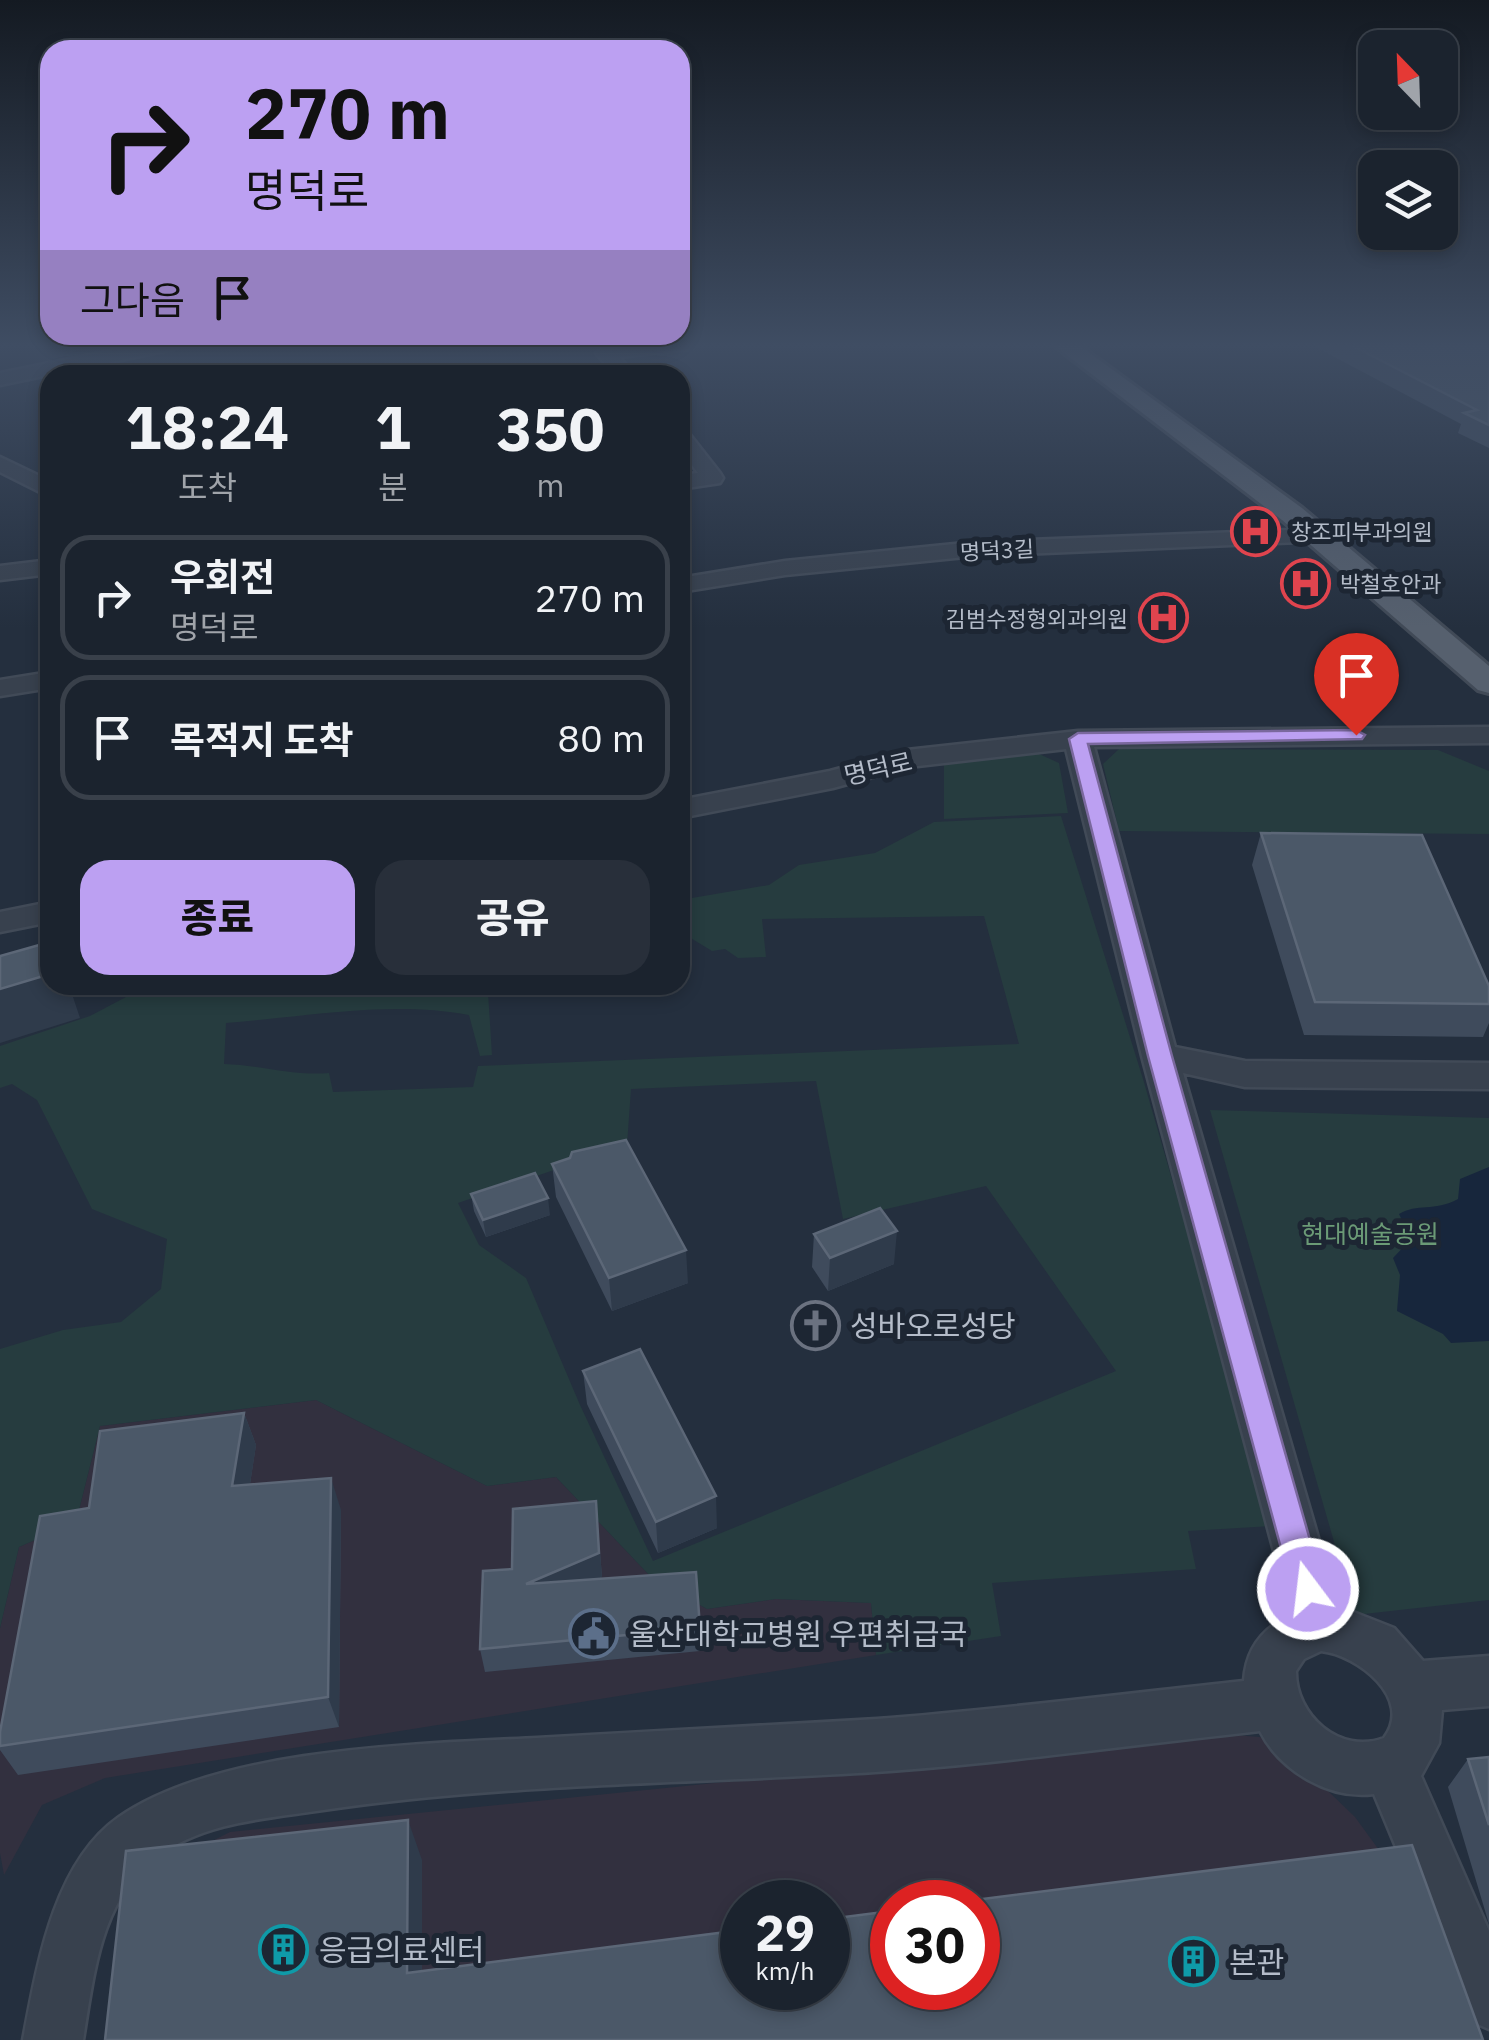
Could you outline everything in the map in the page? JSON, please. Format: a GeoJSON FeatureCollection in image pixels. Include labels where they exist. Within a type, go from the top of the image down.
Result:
{"type":"FeatureCollection","features":[{"type":"Feature","properties":{"kind":"main road"},"geometry":{"type":"LineString","coordinates":[[1188,438],[1317,536],[1489,683]]}},
{"type":"Feature","properties":{"kind":"street"},"geometry":{"type":"LineString","coordinates":[[690,448],[712,478],[690,481]]}},
{"type":"Feature","properties":{"kind":"street"},"geometry":{"type":"LineString","coordinates":[[0,464],[40,485]]}},
{"type":"Feature","properties":{"kind":"street","name":"명덕3길"},"geometry":{"type":"LineString","coordinates":[[690,582],[785,568],[975,550],[1317,536]]}},
{"type":"Feature","properties":{"kind":"street"},"geometry":{"type":"LineString","coordinates":[[0,573],[40,568]]}},
{"type":"Feature","properties":{"kind":"street"},"geometry":{"type":"LineString","coordinates":[[0,688],[40,682]]}},
{"type":"Feature","properties":{"kind":"street"},"geometry":{"type":"LineString","coordinates":[[1356,735],[1446,747],[1489,762]]}},
{"type":"Feature","properties":{"kind":"street","name":"명덕로"},"geometry":{"type":"LineString","coordinates":[[690,807],[907,760],[1078,739],[1489,735]]}},
{"type":"Feature","properties":{"kind":"street"},"geometry":{"type":"LineString","coordinates":[[1078,739],[1160,1056],[1319,1628]]}},
{"type":"Feature","properties":{"kind":"street"},"geometry":{"type":"LineString","coordinates":[[0,922],[40,914]]}},
{"type":"Feature","properties":{"kind":"street"},"geometry":{"type":"LineString","coordinates":[[1160,1056],[1245,1074],[1489,1076]]}},
{"type":"Feature","properties":{"kind":"street"},"geometry":{"type":"LineString","coordinates":[[1319,1628],[1340,1629],[1372,1643],[1399,1667],[1412,1687],[1418,1711],[1416,1733],[1406,1752],[1389,1765],[1368,1770],[1345,1768],[1322,1759],[1283,1725],[1272,1704],[1268,1681],[1272,1660],[1290,1638],[1319,1628]]}},
{"type":"Feature","properties":{"kind":"street"},"geometry":{"type":"LineString","coordinates":[[1412,1687],[1489,1681]]}},
{"type":"Feature","properties":{"kind":"street"},"geometry":{"type":"LineString","coordinates":[[52,2040],[72,1938],[101,1877],[136,1838],[181,1812],[231,1798],[398,1772],[880,1745],[1272,1704]]}},
{"type":"Feature","properties":{"kind":"street"},"geometry":{"type":"LineString","coordinates":[[1389,1765],[1489,1999]]}},
{"type":"Feature","properties":{"kind":"shaded area"},"geometry":{"type":"Polygon","coordinates":[[[316,1400],[487,1486],[556,1477],[651,1577],[707,1609],[776,1599],[871,1603],[876,1655],[105,1778],[42,1805],[4,1875],[0,1853],[0,1628],[19,1547],[76,1522],[100,1426],[316,1400]]]}},
{"type":"Feature","properties":{"kind":"shaded area"},"geometry":{"type":"Polygon","coordinates":[[[1210,1733],[1273,1738],[1355,1817],[1379,1850],[1482,2040],[110,2040],[163,1866],[230,1832],[1210,1733]]]}},
{"type":"Feature","properties":{"kind":"green space"},"geometry":{"type":"Polygon","coordinates":[[[1028,749],[1059,763],[1068,813],[944,819],[944,760],[1028,749]]]}},
{"type":"Feature","properties":{"kind":"green space"},"geometry":{"type":"Polygon","coordinates":[[[1119,749],[1438,750],[1489,771],[1489,834],[1119,831],[1103,764],[1119,749]]]}},
{"type":"Feature","properties":{"kind":"green space"},"geometry":{"type":"Polygon","coordinates":[[[1061,816],[1143,1079],[1272,1526],[1188,1531],[1196,1569],[992,1583],[1001,1636],[876,1655],[871,1603],[776,1599],[707,1609],[651,1577],[556,1477],[487,1486],[316,1400],[100,1426],[76,1522],[19,1547],[0,1628],[0,1349],[63,1330],[121,1322],[161,1289],[167,1239],[92,1209],[37,1100],[12,1084],[0,1088],[0,1046],[90,1016],[130,995],[488,995],[492,1055],[480,1056],[469,1015],[439,1011],[378,1009],[226,1023],[224,1064],[329,1073],[333,1092],[473,1087],[478,1066],[1019,1044],[984,916],[762,919],[766,957],[738,958],[725,949],[712,951],[690,938],[690,898],[769,885],[799,865],[875,853],[934,822],[1061,816]],[[816,1081],[631,1089],[627,1145],[458,1203],[479,1245],[526,1278],[653,1561],[1116,1371],[986,1186],[843,1219],[816,1081]]]}},
{"type":"Feature","properties":{"kind":"green space","name":"현대예술공원"},"geometry":{"type":"Polygon","coordinates":[[[1210,1110],[1489,1118],[1489,1600],[1355,1615],[1210,1110]]]}},
{"type":"Feature","properties":{"kind":"water"},"geometry":{"type":"Polygon","coordinates":[[[1489,1167],[1489,1341],[1451,1343],[1443,1334],[1397,1311],[1400,1275],[1393,1258],[1411,1239],[1399,1214],[1458,1199],[1460,1179],[1489,1167]]]}},
{"type":"Feature","properties":{"kind":"building"},"geometry":{"type":"Polygon","coordinates":[[[1261,833],[1422,835],[1489,986],[1489,1004],[1315,1002],[1261,833]]]}},
{"type":"Feature","properties":{"kind":"building"},"geometry":{"type":"Polygon","coordinates":[[[40,945],[40,977],[0,989],[0,956],[40,945]]]}},
{"type":"Feature","properties":{"kind":"building"},"geometry":{"type":"Polygon","coordinates":[[[626,1140],[686,1250],[609,1278],[552,1164],[570,1158],[572,1152],[626,1140]]]}},
{"type":"Feature","properties":{"kind":"building"},"geometry":{"type":"Polygon","coordinates":[[[535,1173],[548,1198],[483,1220],[471,1194],[535,1173]]]}},
{"type":"Feature","properties":{"kind":"building"},"geometry":{"type":"Polygon","coordinates":[[[880,1208],[897,1231],[830,1258],[814,1234],[880,1208]]]}},
{"type":"Feature","properties":{"kind":"building"},"geometry":{"type":"Polygon","coordinates":[[[640,1349],[716,1496],[656,1522],[583,1371],[640,1349]]]}},
{"type":"Feature","properties":{"kind":"building"},"geometry":{"type":"Polygon","coordinates":[[[244,1413],[232,1486],[331,1478],[328,1697],[0,1746],[40,1516],[89,1508],[100,1431],[244,1413]]]}},
{"type":"Feature","properties":{"kind":"building"},"geometry":{"type":"Polygon","coordinates":[[[596,1501],[599,1553],[526,1584],[696,1572],[700,1628],[480,1649],[483,1571],[512,1569],[513,1509],[596,1501]]]}},
{"type":"Feature","properties":{"kind":"building"},"geometry":{"type":"Polygon","coordinates":[[[1489,1757],[1489,1825],[1468,1759],[1489,1757]]]}},
{"type":"Feature","properties":{"kind":"building"},"geometry":{"type":"Polygon","coordinates":[[[408,1820],[407,1973],[720,1933],[720,2010],[850,2010],[850,1916],[870,1914],[870,2010],[1000,2010],[1000,1897],[1412,1845],[1483,2040],[105,2040],[126,1851],[408,1820]]]}},
{"type":"Feature","properties":{"kind":"place","name":"창조피부과의원"},"geometry":{"type":"Point","coordinates":[1256,531]}},
{"type":"Feature","properties":{"kind":"place","name":"박철호안과"},"geometry":{"type":"Point","coordinates":[1305,583]}},
{"type":"Feature","properties":{"kind":"place","name":"김범수정형외과의원"},"geometry":{"type":"Point","coordinates":[1163,618]}},
{"type":"Feature","properties":{"kind":"place","name":"성바오로성당"},"geometry":{"type":"Point","coordinates":[815,1325]}},
{"type":"Feature","properties":{"kind":"place","name":"울산대학교병원 우편취급국"},"geometry":{"type":"Point","coordinates":[594,1633]}},
{"type":"Feature","properties":{"kind":"place","name":"응급의료센터"},"geometry":{"type":"Point","coordinates":[284,1949]}},
{"type":"Feature","properties":{"kind":"place","name":"본관"},"geometry":{"type":"Point","coordinates":[1194,1961]}},
{"type":"Feature","properties":{"kind":"route"},"geometry":{"type":"LineString","coordinates":[[1308,1589],[1160,1056],[1078,739],[1356,735]]}}]}
